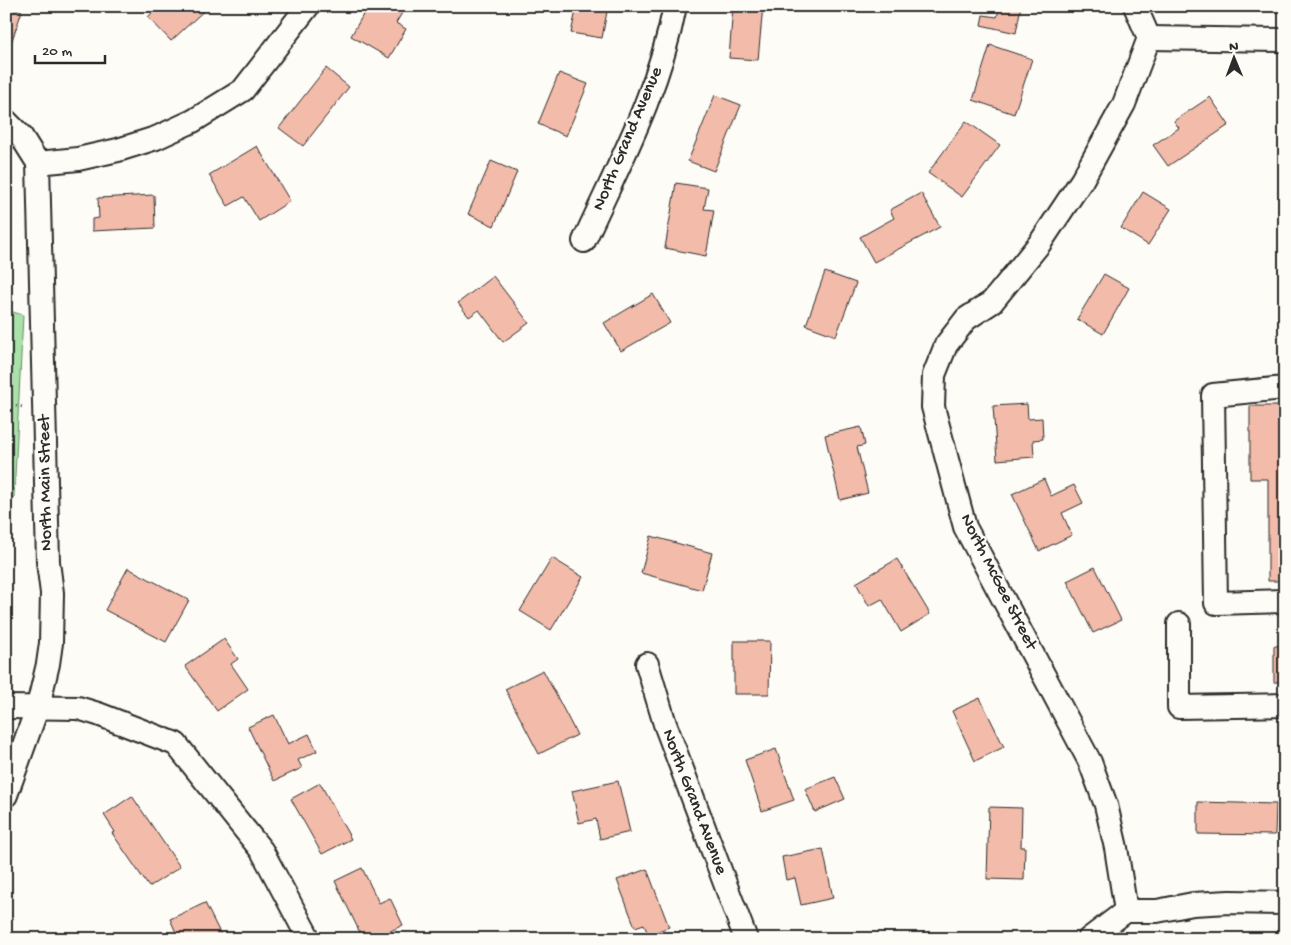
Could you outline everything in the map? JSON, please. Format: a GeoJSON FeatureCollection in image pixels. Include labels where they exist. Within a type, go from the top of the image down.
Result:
{"type":"FeatureCollection","features":[{"type":"Feature","properties":{"kind":"street"},"geometry":{"type":"LineString","coordinates":[[6,121],[21,136],[38,163],[78,159],[118,150],[156,138],[193,121],[243,90],[308,6]]}},
{"type":"Feature","properties":{"kind":"street","name":"North Grand Avenue"},"geometry":{"type":"LineString","coordinates":[[584,242],[653,90],[669,40],[675,6]]}},
{"type":"Feature","properties":{"kind":"street"},"geometry":{"type":"LineString","coordinates":[[1135,6],[1149,38],[1285,40]]}},
{"type":"Feature","properties":{"kind":"street","name":"North McGee Street"},"geometry":{"type":"LineString","coordinates":[[1126,911],[1116,848],[1106,805],[1094,771],[1077,732],[965,527],[933,407],[932,391],[938,359],[954,331],[972,314],[992,302],[1040,243],[1082,180],[1124,104],[1149,38]]}},
{"type":"Feature","properties":{"kind":"street","name":"North Main Street"},"geometry":{"type":"LineString","coordinates":[[6,795],[38,706],[51,643],[52,593],[48,562],[38,163]]}},
{"type":"Feature","properties":{"kind":"street"},"geometry":{"type":"LineString","coordinates":[[1285,388],[1214,395],[1216,603],[1285,601]]}},
{"type":"Feature","properties":{"kind":"street"},"geometry":{"type":"LineString","coordinates":[[1180,624],[1179,707],[1285,704]]}},
{"type":"Feature","properties":{"kind":"street","name":"North Grand Avenue"},"geometry":{"type":"LineString","coordinates":[[647,664],[665,724],[746,939]]}},
{"type":"Feature","properties":{"kind":"street"},"geometry":{"type":"LineString","coordinates":[[6,707],[78,708],[176,744],[262,851],[309,939]]}},
{"type":"Feature","properties":{"kind":"street"},"geometry":{"type":"LineString","coordinates":[[1090,939],[1126,911],[1157,911],[1193,904],[1229,902],[1285,903]]}},
{"type":"Feature","properties":{"kind":"path"},"geometry":{"type":"LineString","coordinates":[[6,404],[25,407]]}},
{"type":"Feature","properties":{"kind":"green space"},"geometry":{"type":"Polygon","coordinates":[[[6,310],[23,315],[14,497],[6,498],[6,310]]]}},
{"type":"Feature","properties":{"kind":"building"},"geometry":{"type":"Polygon","coordinates":[[[6,6],[22,11],[9,49],[6,48],[6,6]]]}},
{"type":"Feature","properties":{"kind":"building"},"geometry":{"type":"Polygon","coordinates":[[[159,6],[209,6],[171,41],[148,17],[159,6]]]}},
{"type":"Feature","properties":{"kind":"building"},"geometry":{"type":"Polygon","coordinates":[[[368,6],[406,6],[396,23],[406,29],[389,58],[351,36],[368,6]]]}},
{"type":"Feature","properties":{"kind":"building"},"geometry":{"type":"Polygon","coordinates":[[[577,6],[608,6],[602,38],[571,33],[577,6]]]}},
{"type":"Feature","properties":{"kind":"building"},"geometry":{"type":"Polygon","coordinates":[[[733,6],[763,6],[758,60],[729,58],[733,6]]]}},
{"type":"Feature","properties":{"kind":"building"},"geometry":{"type":"Polygon","coordinates":[[[1000,6],[1021,6],[1016,33],[981,25],[983,15],[997,17],[1000,6]]]}},
{"type":"Feature","properties":{"kind":"building"},"geometry":{"type":"Polygon","coordinates":[[[990,45],[1032,59],[1014,114],[973,100],[990,45]]]}},
{"type":"Feature","properties":{"kind":"building"},"geometry":{"type":"Polygon","coordinates":[[[326,68],[349,87],[303,146],[279,128],[326,68]]]}},
{"type":"Feature","properties":{"kind":"building"},"geometry":{"type":"Polygon","coordinates":[[[559,73],[588,84],[566,136],[538,124],[559,73]]]}},
{"type":"Feature","properties":{"kind":"building"},"geometry":{"type":"Polygon","coordinates":[[[715,95],[741,105],[714,171],[688,161],[715,95]]]}},
{"type":"Feature","properties":{"kind":"building"},"geometry":{"type":"Polygon","coordinates":[[[1210,97],[1229,125],[1168,166],[1153,145],[1179,128],[1174,121],[1210,97]]]}},
{"type":"Feature","properties":{"kind":"building"},"geometry":{"type":"Polygon","coordinates":[[[966,121],[1000,145],[962,197],[928,173],[966,121]]]}},
{"type":"Feature","properties":{"kind":"building"},"geometry":{"type":"Polygon","coordinates":[[[257,146],[290,201],[259,221],[244,197],[228,206],[209,175],[257,146]]]}},
{"type":"Feature","properties":{"kind":"building"},"geometry":{"type":"Polygon","coordinates":[[[491,161],[517,172],[494,226],[468,214],[491,161]]]}},
{"type":"Feature","properties":{"kind":"building"},"geometry":{"type":"Polygon","coordinates":[[[676,183],[708,188],[704,209],[714,210],[706,256],[665,248],[676,183]]]}},
{"type":"Feature","properties":{"kind":"building"},"geometry":{"type":"Polygon","coordinates":[[[1143,192],[1171,209],[1148,245],[1121,228],[1143,192]]]}},
{"type":"Feature","properties":{"kind":"building"},"geometry":{"type":"Polygon","coordinates":[[[921,193],[940,227],[874,262],[860,237],[894,218],[890,210],[921,193]]]}},
{"type":"Feature","properties":{"kind":"building"},"geometry":{"type":"Polygon","coordinates":[[[154,195],[155,228],[92,231],[92,219],[99,218],[98,198],[154,195]]]}},
{"type":"Feature","properties":{"kind":"building"},"geometry":{"type":"Polygon","coordinates":[[[825,272],[856,283],[836,336],[806,325],[825,272]]]}},
{"type":"Feature","properties":{"kind":"building"},"geometry":{"type":"Polygon","coordinates":[[[1104,274],[1129,288],[1103,334],[1077,319],[1104,274]]]}},
{"type":"Feature","properties":{"kind":"building"},"geometry":{"type":"Polygon","coordinates":[[[493,276],[529,323],[503,342],[479,310],[469,317],[458,303],[493,276]]]}},
{"type":"Feature","properties":{"kind":"building"},"geometry":{"type":"Polygon","coordinates":[[[653,294],[670,323],[621,351],[604,323],[653,294]]]}},
{"type":"Feature","properties":{"kind":"building"},"geometry":{"type":"Polygon","coordinates":[[[1027,404],[1028,419],[1042,418],[1043,439],[1033,440],[1034,457],[997,460],[993,406],[1027,404]]]}},
{"type":"Feature","properties":{"kind":"building"},"geometry":{"type":"Polygon","coordinates":[[[1250,406],[1285,406],[1285,581],[1268,581],[1268,479],[1250,479],[1250,406]]]}},
{"type":"Feature","properties":{"kind":"building"},"geometry":{"type":"Polygon","coordinates":[[[861,427],[865,445],[857,447],[868,493],[840,500],[825,435],[861,427]]]}},
{"type":"Feature","properties":{"kind":"building"},"geometry":{"type":"Polygon","coordinates":[[[1044,479],[1051,496],[1074,485],[1083,503],[1062,513],[1072,535],[1039,551],[1012,494],[1044,479]]]}},
{"type":"Feature","properties":{"kind":"building"},"geometry":{"type":"Polygon","coordinates":[[[651,536],[712,553],[702,590],[641,573],[651,536]]]}},
{"type":"Feature","properties":{"kind":"building"},"geometry":{"type":"Polygon","coordinates":[[[552,558],[583,577],[551,630],[520,611],[552,558]]]}},
{"type":"Feature","properties":{"kind":"building"},"geometry":{"type":"Polygon","coordinates":[[[897,559],[930,614],[901,632],[882,599],[869,606],[856,583],[897,559]]]}},
{"type":"Feature","properties":{"kind":"building"},"geometry":{"type":"Polygon","coordinates":[[[1095,567],[1121,620],[1093,633],[1067,581],[1095,567]]]}},
{"type":"Feature","properties":{"kind":"building"},"geometry":{"type":"Polygon","coordinates":[[[128,568],[189,600],[166,642],[105,610],[128,568]]]}},
{"type":"Feature","properties":{"kind":"building"},"geometry":{"type":"Polygon","coordinates":[[[224,639],[238,659],[231,664],[248,689],[217,711],[185,666],[224,639]]]}},
{"type":"Feature","properties":{"kind":"building"},"geometry":{"type":"Polygon","coordinates":[[[734,641],[770,641],[769,694],[734,694],[734,641]]]}},
{"type":"Feature","properties":{"kind":"building"},"geometry":{"type":"Polygon","coordinates":[[[1274,646],[1285,646],[1285,682],[1274,682],[1274,646]]]}},
{"type":"Feature","properties":{"kind":"building"},"geometry":{"type":"Polygon","coordinates":[[[543,670],[577,735],[539,754],[505,689],[543,670]]]}},
{"type":"Feature","properties":{"kind":"building"},"geometry":{"type":"Polygon","coordinates":[[[980,698],[1004,747],[975,761],[952,711],[980,698]]]}},
{"type":"Feature","properties":{"kind":"building"},"geometry":{"type":"Polygon","coordinates":[[[274,715],[288,744],[309,734],[317,751],[298,760],[302,768],[274,781],[248,727],[274,715]]]}},
{"type":"Feature","properties":{"kind":"building"},"geometry":{"type":"Polygon","coordinates":[[[776,749],[794,800],[762,811],[745,760],[776,749]]]}},
{"type":"Feature","properties":{"kind":"building"},"geometry":{"type":"Polygon","coordinates":[[[835,777],[845,799],[815,812],[805,789],[835,777]]]}},
{"type":"Feature","properties":{"kind":"building"},"geometry":{"type":"Polygon","coordinates":[[[618,781],[630,832],[600,839],[596,819],[579,823],[572,791],[618,781]]]}},
{"type":"Feature","properties":{"kind":"building"},"geometry":{"type":"Polygon","coordinates":[[[320,783],[351,839],[322,854],[291,799],[320,783]]]}},
{"type":"Feature","properties":{"kind":"building"},"geometry":{"type":"Polygon","coordinates":[[[132,796],[180,867],[149,887],[112,833],[115,832],[104,815],[132,796]]]}},
{"type":"Feature","properties":{"kind":"building"},"geometry":{"type":"Polygon","coordinates":[[[1198,802],[1276,804],[1275,835],[1198,834],[1198,802]]]}},
{"type":"Feature","properties":{"kind":"building"},"geometry":{"type":"Polygon","coordinates":[[[989,807],[1022,808],[1021,847],[1025,847],[1024,880],[987,879],[989,807]]]}},
{"type":"Feature","properties":{"kind":"building"},"geometry":{"type":"Polygon","coordinates":[[[823,849],[833,898],[801,905],[795,878],[786,880],[782,857],[823,849]]]}},
{"type":"Feature","properties":{"kind":"building"},"geometry":{"type":"Polygon","coordinates":[[[362,868],[379,903],[390,898],[403,925],[374,939],[363,939],[335,881],[362,868]]]}},
{"type":"Feature","properties":{"kind":"building"},"geometry":{"type":"Polygon","coordinates":[[[647,869],[669,927],[648,935],[644,924],[635,927],[617,880],[647,869]]]}},
{"type":"Feature","properties":{"kind":"building"},"geometry":{"type":"Polygon","coordinates":[[[205,903],[223,939],[179,939],[170,919],[205,903]]]}}]}
